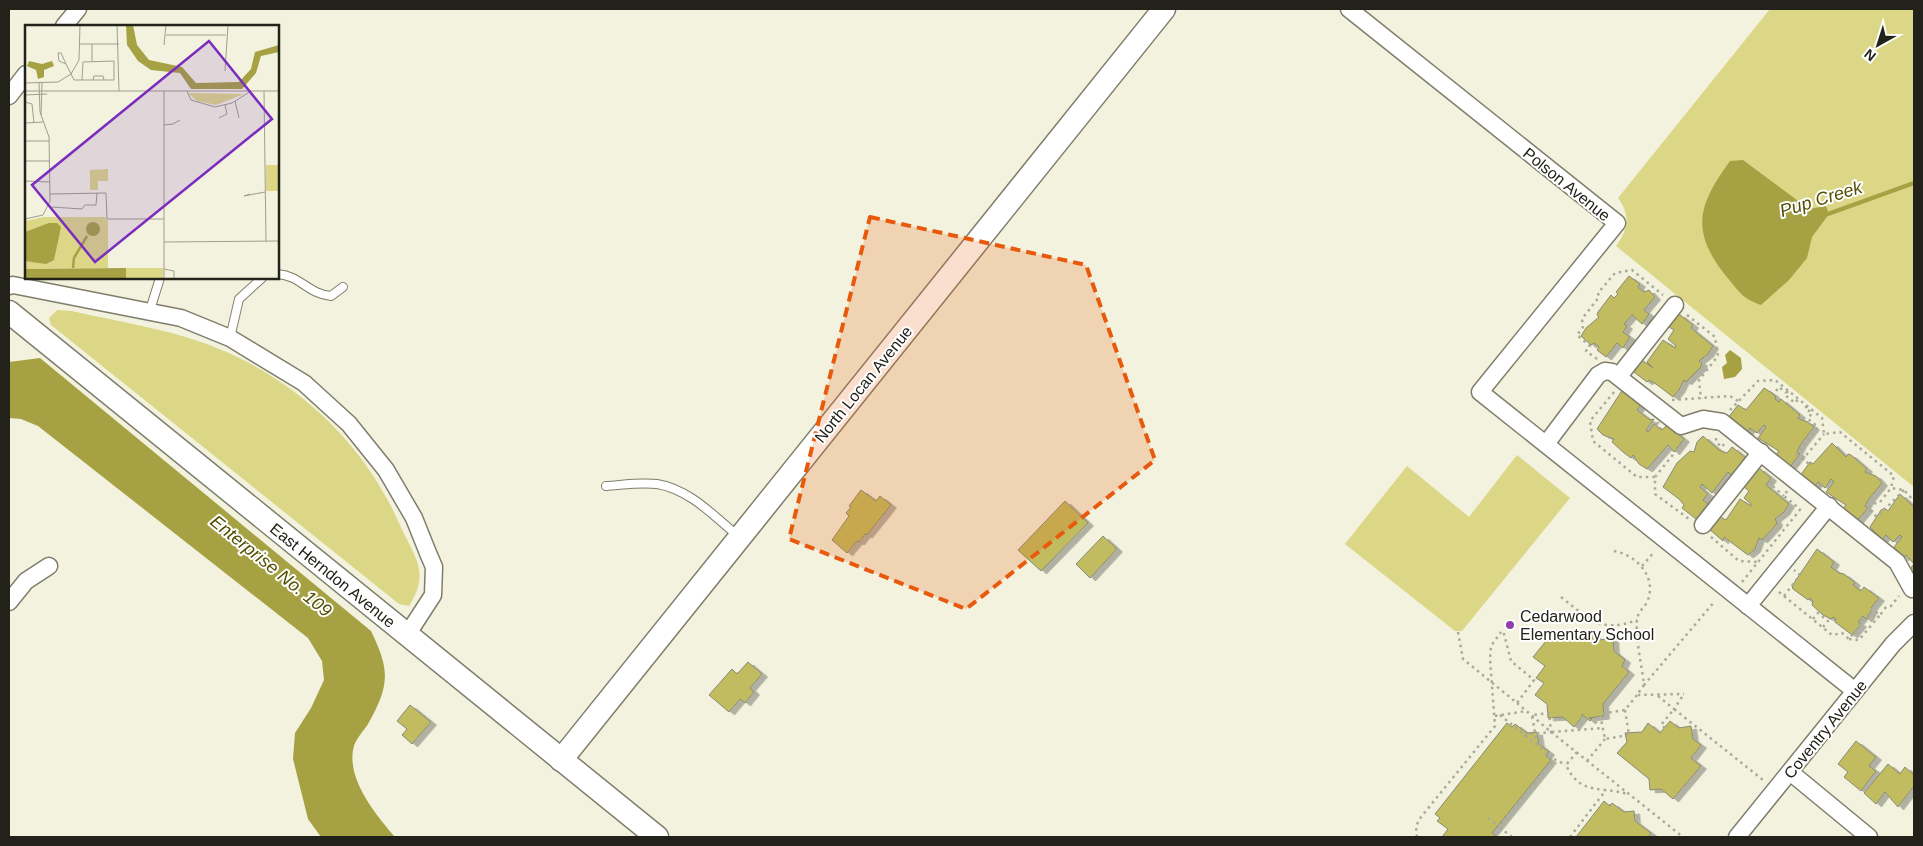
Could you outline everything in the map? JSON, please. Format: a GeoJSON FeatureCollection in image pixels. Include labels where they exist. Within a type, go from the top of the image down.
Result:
{"type":"FeatureCollection","features":[{"type":"Feature","properties":{"kind":"street"},"geometry":{"type":"LineString","coordinates":[[65,25],[78,9]]}},
{"type":"Feature","properties":{"kind":"street","name":"North Locan Avenue"},"geometry":{"type":"LineString","coordinates":[[562,760],[1164,9]]}},
{"type":"Feature","properties":{"kind":"street","name":"Polson Avenue"},"geometry":{"type":"LineString","coordinates":[[1349,9],[1616,223],[1480,392],[1546,444]]}},
{"type":"Feature","properties":{"kind":"street"},"geometry":{"type":"LineString","coordinates":[[9,96],[25,75]]}},
{"type":"Feature","properties":{"kind":"street"},"geometry":{"type":"LineString","coordinates":[[9,286],[57,293],[181,318],[230,338],[304,383],[349,424],[386,470],[414,518],[434,568],[433,595],[407,635]]}},
{"type":"Feature","properties":{"kind":"street"},"geometry":{"type":"LineString","coordinates":[[1618,382],[1675,305]]}},
{"type":"Feature","properties":{"kind":"street","name":"East Herndon Avenue"},"geometry":{"type":"LineString","coordinates":[[9,312],[657,837]]}},
{"type":"Feature","properties":{"kind":"street"},"geometry":{"type":"LineString","coordinates":[[1854,691],[1546,444],[1598,375],[1605,371],[1612,372],[1618,382],[1681,426],[1703,419],[1722,422],[1761,452],[1782,476],[1829,506],[1897,562],[1912,588]]}},
{"type":"Feature","properties":{"kind":"street"},"geometry":{"type":"LineString","coordinates":[[1703,529],[1761,452]]}},
{"type":"Feature","properties":{"kind":"street"},"geometry":{"type":"LineString","coordinates":[[1748,606],[1829,506]]}},
{"type":"Feature","properties":{"kind":"street"},"geometry":{"type":"LineString","coordinates":[[9,602],[26,581],[49,566]]}},
{"type":"Feature","properties":{"kind":"street","name":"Coventry Avenue"},"geometry":{"type":"LineString","coordinates":[[1738,837],[1854,691],[1914,623]]}},
{"type":"Feature","properties":{"kind":"street"},"geometry":{"type":"LineString","coordinates":[[1790,772],[1869,837]]}},
{"type":"Feature","properties":{"kind":"lane"},"geometry":{"type":"LineString","coordinates":[[279,274],[298,280],[318,295],[332,296],[344,287]]}},
{"type":"Feature","properties":{"kind":"lane"},"geometry":{"type":"LineString","coordinates":[[149,313],[160,279]]}},
{"type":"Feature","properties":{"kind":"lane"},"geometry":{"type":"LineString","coordinates":[[230,338],[239,298],[261,279]]}},
{"type":"Feature","properties":{"kind":"lane"},"geometry":{"type":"LineString","coordinates":[[606,486],[646,483],[659,484],[675,490],[693,499],[739,538]]}},
{"type":"Feature","properties":{"kind":"path"},"geometry":{"type":"LineString","coordinates":[[1602,360],[1599,361],[1586,351],[1590,346],[1577,335],[1583,327],[1582,318],[1599,298],[1598,293],[1615,273],[1632,270],[1715,337],[1718,356],[1699,380],[1701,399]]}},
{"type":"Feature","properties":{"kind":"path"},"geometry":{"type":"LineString","coordinates":[[1727,414],[1758,381],[1775,380],[1787,392]]}},
{"type":"Feature","properties":{"kind":"path"},"geometry":{"type":"LineString","coordinates":[[1618,382],[1590,421],[1593,441],[1637,477],[1655,477]]}},
{"type":"Feature","properties":{"kind":"path"},"geometry":{"type":"LineString","coordinates":[[1776,391],[1779,386],[1822,418],[1824,434]]}},
{"type":"Feature","properties":{"kind":"path"},"geometry":{"type":"LineString","coordinates":[[1668,400],[1730,396],[1738,401]]}},
{"type":"Feature","properties":{"kind":"path"},"geometry":{"type":"LineString","coordinates":[[1807,406],[1805,408],[1812,413],[1808,419],[1818,427],[1796,454],[1809,464]]}},
{"type":"Feature","properties":{"kind":"path"},"geometry":{"type":"LineString","coordinates":[[1784,496],[1770,484],[1803,459],[1824,434],[1840,432],[1894,476],[1891,488],[1880,502],[1872,504],[1868,509],[1877,517],[1904,490]]}},
{"type":"Feature","properties":{"kind":"path"},"geometry":{"type":"LineString","coordinates":[[1718,433],[1715,437],[1718,439],[1716,442],[1722,447],[1724,444],[1728,447]]}},
{"type":"Feature","properties":{"kind":"path"},"geometry":{"type":"LineString","coordinates":[[1689,434],[1655,477],[1655,494],[1703,529],[1739,561],[1758,562]]}},
{"type":"Feature","properties":{"kind":"path"},"geometry":{"type":"LineString","coordinates":[[1891,488],[1904,490],[1914,501]]}},
{"type":"Feature","properties":{"kind":"path"},"geometry":{"type":"LineString","coordinates":[[1741,583],[1804,503]]}},
{"type":"Feature","properties":{"kind":"path"},"geometry":{"type":"LineString","coordinates":[[1614,551],[1625,553],[1642,566],[1649,580],[1647,602],[1637,620],[1644,685]]}},
{"type":"Feature","properties":{"kind":"path"},"geometry":{"type":"LineString","coordinates":[[1642,566],[1654,552]]}},
{"type":"Feature","properties":{"kind":"path"},"geometry":{"type":"LineString","coordinates":[[1784,596],[1800,575],[1794,570]]}},
{"type":"Feature","properties":{"kind":"path"},"geometry":{"type":"LineString","coordinates":[[1783,584],[1790,589]]}},
{"type":"Feature","properties":{"kind":"path"},"geometry":{"type":"LineString","coordinates":[[1777,590],[1832,634],[1842,633],[1849,639],[1860,640],[1886,607],[1891,606],[1904,590],[1908,592],[1912,588]]}},
{"type":"Feature","properties":{"kind":"path"},"geometry":{"type":"LineString","coordinates":[[1561,597],[1588,619],[1601,625],[1613,626],[1637,620]]}},
{"type":"Feature","properties":{"kind":"path"},"geometry":{"type":"LineString","coordinates":[[1588,761],[1604,739],[1600,714],[1625,710],[1715,601]]}},
{"type":"Feature","properties":{"kind":"path"},"geometry":{"type":"LineString","coordinates":[[1849,639],[1872,609],[1880,615]]}},
{"type":"Feature","properties":{"kind":"path"},"geometry":{"type":"LineString","coordinates":[[1813,619],[1818,613],[1828,621],[1823,627]]}},
{"type":"Feature","properties":{"kind":"path"},"geometry":{"type":"LineString","coordinates":[[1861,624],[1868,630]]}},
{"type":"Feature","properties":{"kind":"path"},"geometry":{"type":"LineString","coordinates":[[1416,837],[1416,826],[1421,817],[1495,726],[1490,659],[1491,646],[1502,631],[1511,661],[1534,680],[1517,703]]}},
{"type":"Feature","properties":{"kind":"path"},"geometry":{"type":"LineString","coordinates":[[1458,632],[1463,660],[1684,837]]}},
{"type":"Feature","properties":{"kind":"path"},"geometry":{"type":"LineString","coordinates":[[1637,695],[1684,694],[1661,724],[1664,728]]}},
{"type":"Feature","properties":{"kind":"path"},"geometry":{"type":"LineString","coordinates":[[1658,696],[1763,780]]}},
{"type":"Feature","properties":{"kind":"path"},"geometry":{"type":"LineString","coordinates":[[1604,739],[1629,735],[1625,710]]}},
{"type":"Feature","properties":{"kind":"path"},"geometry":{"type":"LineString","coordinates":[[1495,716],[1526,711]]}},
{"type":"Feature","properties":{"kind":"path"},"geometry":{"type":"LineString","coordinates":[[1532,715],[1549,713],[1551,732]]}},
{"type":"Feature","properties":{"kind":"path"},"geometry":{"type":"LineString","coordinates":[[1500,715],[1554,759],[1566,765],[1578,781],[1590,789],[1612,790],[1630,795]]}},
{"type":"Feature","properties":{"kind":"path"},"geometry":{"type":"LineString","coordinates":[[1532,715],[1537,745]]}},
{"type":"Feature","properties":{"kind":"path"},"geometry":{"type":"LineString","coordinates":[[1524,734],[1603,728]]}},
{"type":"Feature","properties":{"kind":"path"},"geometry":{"type":"LineString","coordinates":[[1566,765],[1577,752]]}},
{"type":"Feature","properties":{"kind":"path"},"geometry":{"type":"LineString","coordinates":[[1499,827],[1554,759]]}},
{"type":"Feature","properties":{"kind":"path"},"geometry":{"type":"LineString","coordinates":[[1570,837],[1606,790]]}},
{"type":"Feature","properties":{"kind":"path"},"geometry":{"type":"LineString","coordinates":[[1488,818],[1512,837]]}},
{"type":"Feature","properties":{"kind":"highlighted area"},"geometry":{"type":"Polygon","coordinates":[[[870,217],[1086,265],[1155,460],[966,609],[789,539],[870,217]]]}},
{"type":"Feature","properties":{"kind":"shaded area"},"geometry":{"type":"Polygon","coordinates":[[[1770,9],[1914,9],[1914,487],[1616,246],[1623,234],[1626,222],[1625,210],[1618,198],[1770,9]]]}},
{"type":"Feature","properties":{"kind":"shaded area"},"geometry":{"type":"Polygon","coordinates":[[[57,310],[72,311],[138,325],[204,343],[236,356],[266,372],[294,391],[344,437],[384,492],[418,564],[419,583],[416,594],[409,606],[399,604],[51,325],[49,318],[57,310]]]}},
{"type":"Feature","properties":{"kind":"shaded area"},"geometry":{"type":"Polygon","coordinates":[[[1517,455],[1570,498],[1462,631],[1455,631],[1345,544],[1407,466],[1469,517],[1517,455]]]}},
{"type":"Feature","properties":{"kind":"water"},"geometry":{"type":"Polygon","coordinates":[[[1743,160],[1809,209],[1826,206],[1829,214],[1812,237],[1807,258],[1789,280],[1761,305],[1745,297],[1726,276],[1707,245],[1703,231],[1702,218],[1711,191],[1730,161],[1743,160]]]}},
{"type":"Feature","properties":{"kind":"water"},"geometry":{"type":"Polygon","coordinates":[[[1730,350],[1741,358],[1742,369],[1735,377],[1724,379],[1722,367],[1727,363],[1725,355],[1730,350]]]}},
{"type":"Feature","properties":{"kind":"water","name":"Enterprise No. 109"},"geometry":{"type":"Polygon","coordinates":[[[40,358],[371,631],[382,656],[385,678],[384,688],[368,724],[355,743],[352,758],[354,771],[364,795],[379,818],[395,837],[321,837],[308,819],[293,759],[295,733],[311,708],[324,680],[322,661],[308,638],[38,426],[21,419],[9,418],[9,362],[40,358]]]}},
{"type":"Feature","properties":{"kind":"building"},"geometry":{"type":"Polygon","coordinates":[[[1629,276],[1640,284],[1638,287],[1644,292],[1649,290],[1655,297],[1644,310],[1649,314],[1642,324],[1632,315],[1624,324],[1627,326],[1623,332],[1630,337],[1623,348],[1617,343],[1606,357],[1597,350],[1599,347],[1594,343],[1591,345],[1581,336],[1586,328],[1599,317],[1597,315],[1598,312],[1611,295],[1614,298],[1618,294],[1616,292],[1629,276]]]}},
{"type":"Feature","properties":{"kind":"building"},"geometry":{"type":"Polygon","coordinates":[[[1679,314],[1693,325],[1691,328],[1713,346],[1708,354],[1699,361],[1702,363],[1701,367],[1686,382],[1684,380],[1673,397],[1656,384],[1649,380],[1647,382],[1634,372],[1642,360],[1653,368],[1647,362],[1663,340],[1675,348],[1676,346],[1668,339],[1674,330],[1669,327],[1679,314]]]}},
{"type":"Feature","properties":{"kind":"building"},"geometry":{"type":"Polygon","coordinates":[[[1764,388],[1772,393],[1779,402],[1781,399],[1800,415],[1798,418],[1814,427],[1801,444],[1797,452],[1800,454],[1790,467],[1775,456],[1779,451],[1758,438],[1766,427],[1764,425],[1757,433],[1750,428],[1747,433],[1728,418],[1738,405],[1746,410],[1764,388]]]}},
{"type":"Feature","properties":{"kind":"building"},"geometry":{"type":"Polygon","coordinates":[[[1623,389],[1641,405],[1637,410],[1650,420],[1654,419],[1646,430],[1648,432],[1654,424],[1662,430],[1667,425],[1684,439],[1674,452],[1668,445],[1647,469],[1639,464],[1633,455],[1631,458],[1612,442],[1614,439],[1603,435],[1597,429],[1623,389]]]}},
{"type":"Feature","properties":{"kind":"building"},"geometry":{"type":"Polygon","coordinates":[[[1703,436],[1719,450],[1727,453],[1732,447],[1746,458],[1731,475],[1728,472],[1712,493],[1702,484],[1700,487],[1708,494],[1703,500],[1708,504],[1696,519],[1682,508],[1684,505],[1679,499],[1663,487],[1677,463],[1690,451],[1694,452],[1697,442],[1703,436]]]}},
{"type":"Feature","properties":{"kind":"building"},"geometry":{"type":"Polygon","coordinates":[[[1832,443],[1846,457],[1848,454],[1851,455],[1867,469],[1865,472],[1876,476],[1882,483],[1869,499],[1865,506],[1868,508],[1857,521],[1842,510],[1846,505],[1826,492],[1834,482],[1831,479],[1825,488],[1818,482],[1814,487],[1800,476],[1810,462],[1813,464],[1832,443]]]}},
{"type":"Feature","properties":{"kind":"building"},"geometry":{"type":"Polygon","coordinates":[[[1759,468],[1771,478],[1766,485],[1789,504],[1784,512],[1775,519],[1776,525],[1762,540],[1759,538],[1755,549],[1748,555],[1724,537],[1723,541],[1709,529],[1719,516],[1726,520],[1740,499],[1751,506],[1744,498],[1749,491],[1744,487],[1759,468]]]}},
{"type":"Feature","properties":{"kind":"building"},"geometry":{"type":"Polygon","coordinates":[[[861,490],[876,501],[880,496],[891,505],[867,535],[865,534],[859,542],[857,541],[847,553],[832,540],[849,516],[846,513],[851,507],[849,506],[861,490]]]}},
{"type":"Feature","properties":{"kind":"building"},"geometry":{"type":"Polygon","coordinates":[[[1900,494],[1914,507],[1914,564],[1906,555],[1903,558],[1894,547],[1902,537],[1900,535],[1893,542],[1886,535],[1882,540],[1870,527],[1881,510],[1885,508],[1888,511],[1900,494]]]}},
{"type":"Feature","properties":{"kind":"building"},"geometry":{"type":"Polygon","coordinates":[[[1065,501],[1088,523],[1041,571],[1018,550],[1065,501]]]}},
{"type":"Feature","properties":{"kind":"building"},"geometry":{"type":"Polygon","coordinates":[[[1103,536],[1117,549],[1090,578],[1076,564],[1103,536]]]}},
{"type":"Feature","properties":{"kind":"building"},"geometry":{"type":"Polygon","coordinates":[[[1817,549],[1834,562],[1831,567],[1855,583],[1853,585],[1861,591],[1864,587],[1879,598],[1871,608],[1868,617],[1866,619],[1863,616],[1858,622],[1861,624],[1852,635],[1835,622],[1836,619],[1823,615],[1812,605],[1813,601],[1810,598],[1808,600],[1793,589],[1792,586],[1817,549]]]}},
{"type":"Feature","properties":{"kind":"building"},"geometry":{"type":"Polygon","coordinates":[[[1914,564],[1914,573],[1910,569],[1914,564]]]}},
{"type":"Feature","properties":{"kind":"building"},"geometry":{"type":"Polygon","coordinates":[[[1575,629],[1587,638],[1591,632],[1600,640],[1613,638],[1614,651],[1625,660],[1622,666],[1629,672],[1603,704],[1604,716],[1589,718],[1592,719],[1590,721],[1582,714],[1582,717],[1574,727],[1563,717],[1548,718],[1547,704],[1535,695],[1544,683],[1536,678],[1545,666],[1533,657],[1555,630],[1567,640],[1575,629]]]}},
{"type":"Feature","properties":{"kind":"building"},"geometry":{"type":"Polygon","coordinates":[[[748,662],[762,674],[750,688],[754,692],[745,703],[740,699],[729,712],[709,695],[732,669],[737,674],[748,662]]]}},
{"type":"Feature","properties":{"kind":"building"},"geometry":{"type":"Polygon","coordinates":[[[410,705],[431,722],[412,744],[402,735],[407,729],[397,721],[410,705]]]}},
{"type":"Feature","properties":{"kind":"building"},"geometry":{"type":"Polygon","coordinates":[[[1670,721],[1679,728],[1691,726],[1693,739],[1701,745],[1691,758],[1701,766],[1673,799],[1661,789],[1650,790],[1649,779],[1617,753],[1627,742],[1625,733],[1642,732],[1648,723],[1660,733],[1670,721]]]}},
{"type":"Feature","properties":{"kind":"building"},"geometry":{"type":"Polygon","coordinates":[[[1507,723],[1512,727],[1515,724],[1527,733],[1537,732],[1539,744],[1549,752],[1546,756],[1551,760],[1492,833],[1497,837],[1442,837],[1448,829],[1437,821],[1440,818],[1435,814],[1507,723]]]}},
{"type":"Feature","properties":{"kind":"building"},"geometry":{"type":"Polygon","coordinates":[[[1856,741],[1876,757],[1869,766],[1876,771],[1861,791],[1844,777],[1848,772],[1838,764],[1856,741]]]}},
{"type":"Feature","properties":{"kind":"building"},"geometry":{"type":"Polygon","coordinates":[[[1888,764],[1900,774],[1905,767],[1914,775],[1914,786],[1898,807],[1885,792],[1876,804],[1864,793],[1888,764]]]}},
{"type":"Feature","properties":{"kind":"building"},"geometry":{"type":"Polygon","coordinates":[[[1604,801],[1610,806],[1612,803],[1624,812],[1634,811],[1635,821],[1651,833],[1648,837],[1576,837],[1604,801]]]}},
{"type":"Feature","properties":{"kind":"waterway","name":"Pup Creek"},"geometry":{"type":"LineString","coordinates":[[1825,215],[1914,183]]}},
{"type":"Feature","properties":{"kind":"place","name":"Cedarwood Elementary School"},"geometry":{"type":"Point","coordinates":[1510,625]}}]}
